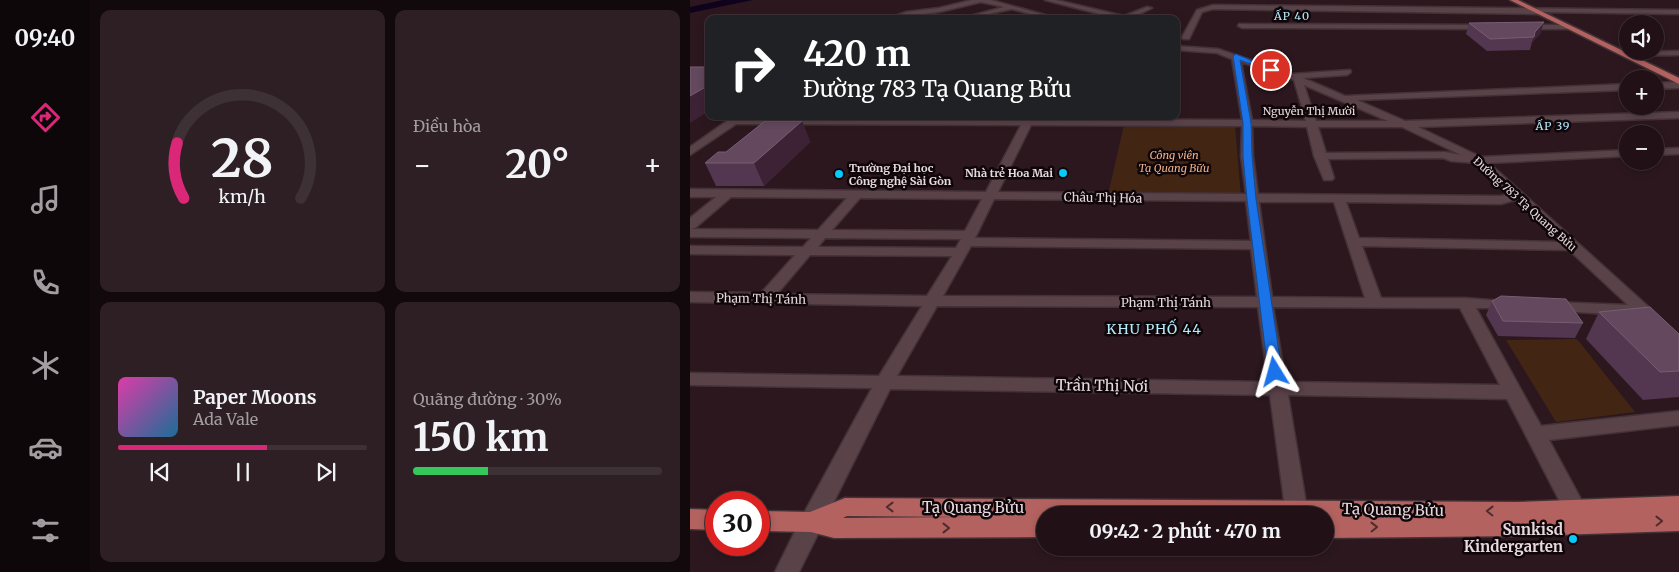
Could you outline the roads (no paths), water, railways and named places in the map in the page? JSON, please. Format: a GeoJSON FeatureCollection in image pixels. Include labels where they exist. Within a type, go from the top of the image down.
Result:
{"type":"FeatureCollection","features":[{"type":"Feature","properties":{"kind":"main road"},"geometry":{"type":"LineString","coordinates":[[1513,0],[1619,52]]}},
{"type":"Feature","properties":{"kind":"main road"},"geometry":{"type":"LineString","coordinates":[[1636,60],[1679,81]]}},
{"type":"Feature","properties":{"kind":"main road","name":"Tạ Quang Bửu"},"geometry":{"type":"LineString","coordinates":[[1334,528],[1579,517],[1679,505]]}},
{"type":"Feature","properties":{"kind":"main road","name":"Tạ Quang Bửu"},"geometry":{"type":"LineString","coordinates":[[811,522],[845,507],[1036,509]]}},
{"type":"Feature","properties":{"kind":"main road","name":"Tạ Quang Bửu"},"geometry":{"type":"LineString","coordinates":[[1334,512],[1506,512],[1679,521]]}},
{"type":"Feature","properties":{"kind":"main road"},"geometry":{"type":"LineString","coordinates":[[690,519],[705,520]]}},
{"type":"Feature","properties":{"kind":"main road","name":"Tạ Quang Bửu"},"geometry":{"type":"LineString","coordinates":[[770,521],[811,522],[834,528],[1036,528]]}},
{"type":"Feature","properties":{"kind":"street"},"geometry":{"type":"LineString","coordinates":[[903,15],[939,10],[982,0],[1043,15]]}},
{"type":"Feature","properties":{"kind":"street"},"geometry":{"type":"LineString","coordinates":[[1048,0],[1110,15]]}},
{"type":"Feature","properties":{"kind":"street"},"geometry":{"type":"LineString","coordinates":[[906,14],[914,9],[933,3]]}},
{"type":"Feature","properties":{"kind":"street"},"geometry":{"type":"LineString","coordinates":[[980,15],[1012,7]]}},
{"type":"Feature","properties":{"kind":"street"},"geometry":{"type":"LineString","coordinates":[[1186,37],[1198,11],[1213,7],[1679,12]]}},
{"type":"Feature","properties":{"kind":"street"},"geometry":{"type":"LineString","coordinates":[[1131,15],[1149,8]]}},
{"type":"Feature","properties":{"kind":"street"},"geometry":{"type":"LineString","coordinates":[[1022,15],[1032,12]]}},
{"type":"Feature","properties":{"kind":"street"},"geometry":{"type":"LineString","coordinates":[[1242,26],[1498,27]]}},
{"type":"Feature","properties":{"kind":"street"},"geometry":{"type":"LineString","coordinates":[[1518,27],[1568,27]]}},
{"type":"Feature","properties":{"kind":"street","name":"Đường 783 Tạ Quang Bửu"},"geometry":{"type":"LineString","coordinates":[[1180,48],[1218,51],[1295,78],[1404,124],[1479,160],[1657,324]]}},
{"type":"Feature","properties":{"kind":"street"},"geometry":{"type":"LineString","coordinates":[[1664,53],[1679,53]]}},
{"type":"Feature","properties":{"kind":"street"},"geometry":{"type":"LineString","coordinates":[[1236,56],[1247,123],[1247,156],[1265,303],[1296,506]]}},
{"type":"Feature","properties":{"kind":"street"},"geometry":{"type":"LineString","coordinates":[[1328,178],[1295,78],[1347,72]]}},
{"type":"Feature","properties":{"kind":"street"},"geometry":{"type":"LineString","coordinates":[[1664,86],[1679,85]]}},
{"type":"Feature","properties":{"kind":"street"},"geometry":{"type":"LineString","coordinates":[[1343,98],[1619,87]]}},
{"type":"Feature","properties":{"kind":"street","name":"Nguyễn Thị Mười"},"geometry":{"type":"LineString","coordinates":[[1084,120],[1404,124],[1679,115]]}},
{"type":"Feature","properties":{"kind":"street"},"geometry":{"type":"LineString","coordinates":[[690,152],[735,120]]}},
{"type":"Feature","properties":{"kind":"street"},"geometry":{"type":"LineString","coordinates":[[787,572],[884,383],[966,243],[1029,120]]}},
{"type":"Feature","properties":{"kind":"street"},"geometry":{"type":"LineString","coordinates":[[1664,152],[1679,151]]}},
{"type":"Feature","properties":{"kind":"street"},"geometry":{"type":"LineString","coordinates":[[1321,159],[1449,160],[1451,158],[1479,160],[1619,153]]}},
{"type":"Feature","properties":{"kind":"street","name":"Châu Thị Hóa"},"geometry":{"type":"LineString","coordinates":[[690,193],[855,196],[1501,200],[1516,196]]}},
{"type":"Feature","properties":{"kind":"street"},"geometry":{"type":"LineString","coordinates":[[690,225],[727,194]]}},
{"type":"Feature","properties":{"kind":"street"},"geometry":{"type":"LineString","coordinates":[[764,299],[855,196]]}},
{"type":"Feature","properties":{"kind":"street"},"geometry":{"type":"LineString","coordinates":[[1339,198],[1375,304]]}},
{"type":"Feature","properties":{"kind":"street"},"geometry":{"type":"LineString","coordinates":[[690,234],[821,234],[966,243],[1258,245]]}},
{"type":"Feature","properties":{"kind":"street"},"geometry":{"type":"LineString","coordinates":[[1354,242],[1572,246]]}},
{"type":"Feature","properties":{"kind":"street"},"geometry":{"type":"LineString","coordinates":[[690,250],[807,251],[966,243]]}},
{"type":"Feature","properties":{"kind":"street","name":"Phạm Thị Tánh"},"geometry":{"type":"LineString","coordinates":[[690,298],[1375,304],[1465,303],[1643,311]]}},
{"type":"Feature","properties":{"kind":"street"},"geometry":{"type":"LineString","coordinates":[[1465,303],[1579,517]]}},
{"type":"Feature","properties":{"kind":"street","name":"Trần Thị Nơi"},"geometry":{"type":"LineString","coordinates":[[690,379],[1514,392]]}},
{"type":"Feature","properties":{"kind":"street"},"geometry":{"type":"LineString","coordinates":[[1536,434],[1679,418]]}},
{"type":"Feature","properties":{"kind":"place","name":"Nhà trẻ Hoa Mai"},"geometry":{"type":"Point","coordinates":[1063,173]}},
{"type":"Feature","properties":{"kind":"place","name":"Trường Đại học Công nghệ Sài Gòn"},"geometry":{"type":"Point","coordinates":[839,174]}},
{"type":"Feature","properties":{"kind":"place","name":"Sunkisd Kindergarten"},"geometry":{"type":"Point","coordinates":[1573,539]}},
{"type":"Feature","properties":{"kind":"district","name":"ẤP 40"},"geometry":{"type":"Point","coordinates":[1292,16]}},
{"type":"Feature","properties":{"kind":"district","name":"ẤP 39"},"geometry":{"type":"Point","coordinates":[1553,126]}},
{"type":"Feature","properties":{"kind":"district","name":"KHU PHỐ 44"},"geometry":{"type":"Point","coordinates":[1154,329]}},
{"type":"Feature","properties":{"kind":"park label","name":"Công viên Tạ Quang Bữu"},"geometry":{"type":"Point","coordinates":[1174,161]}}]}
